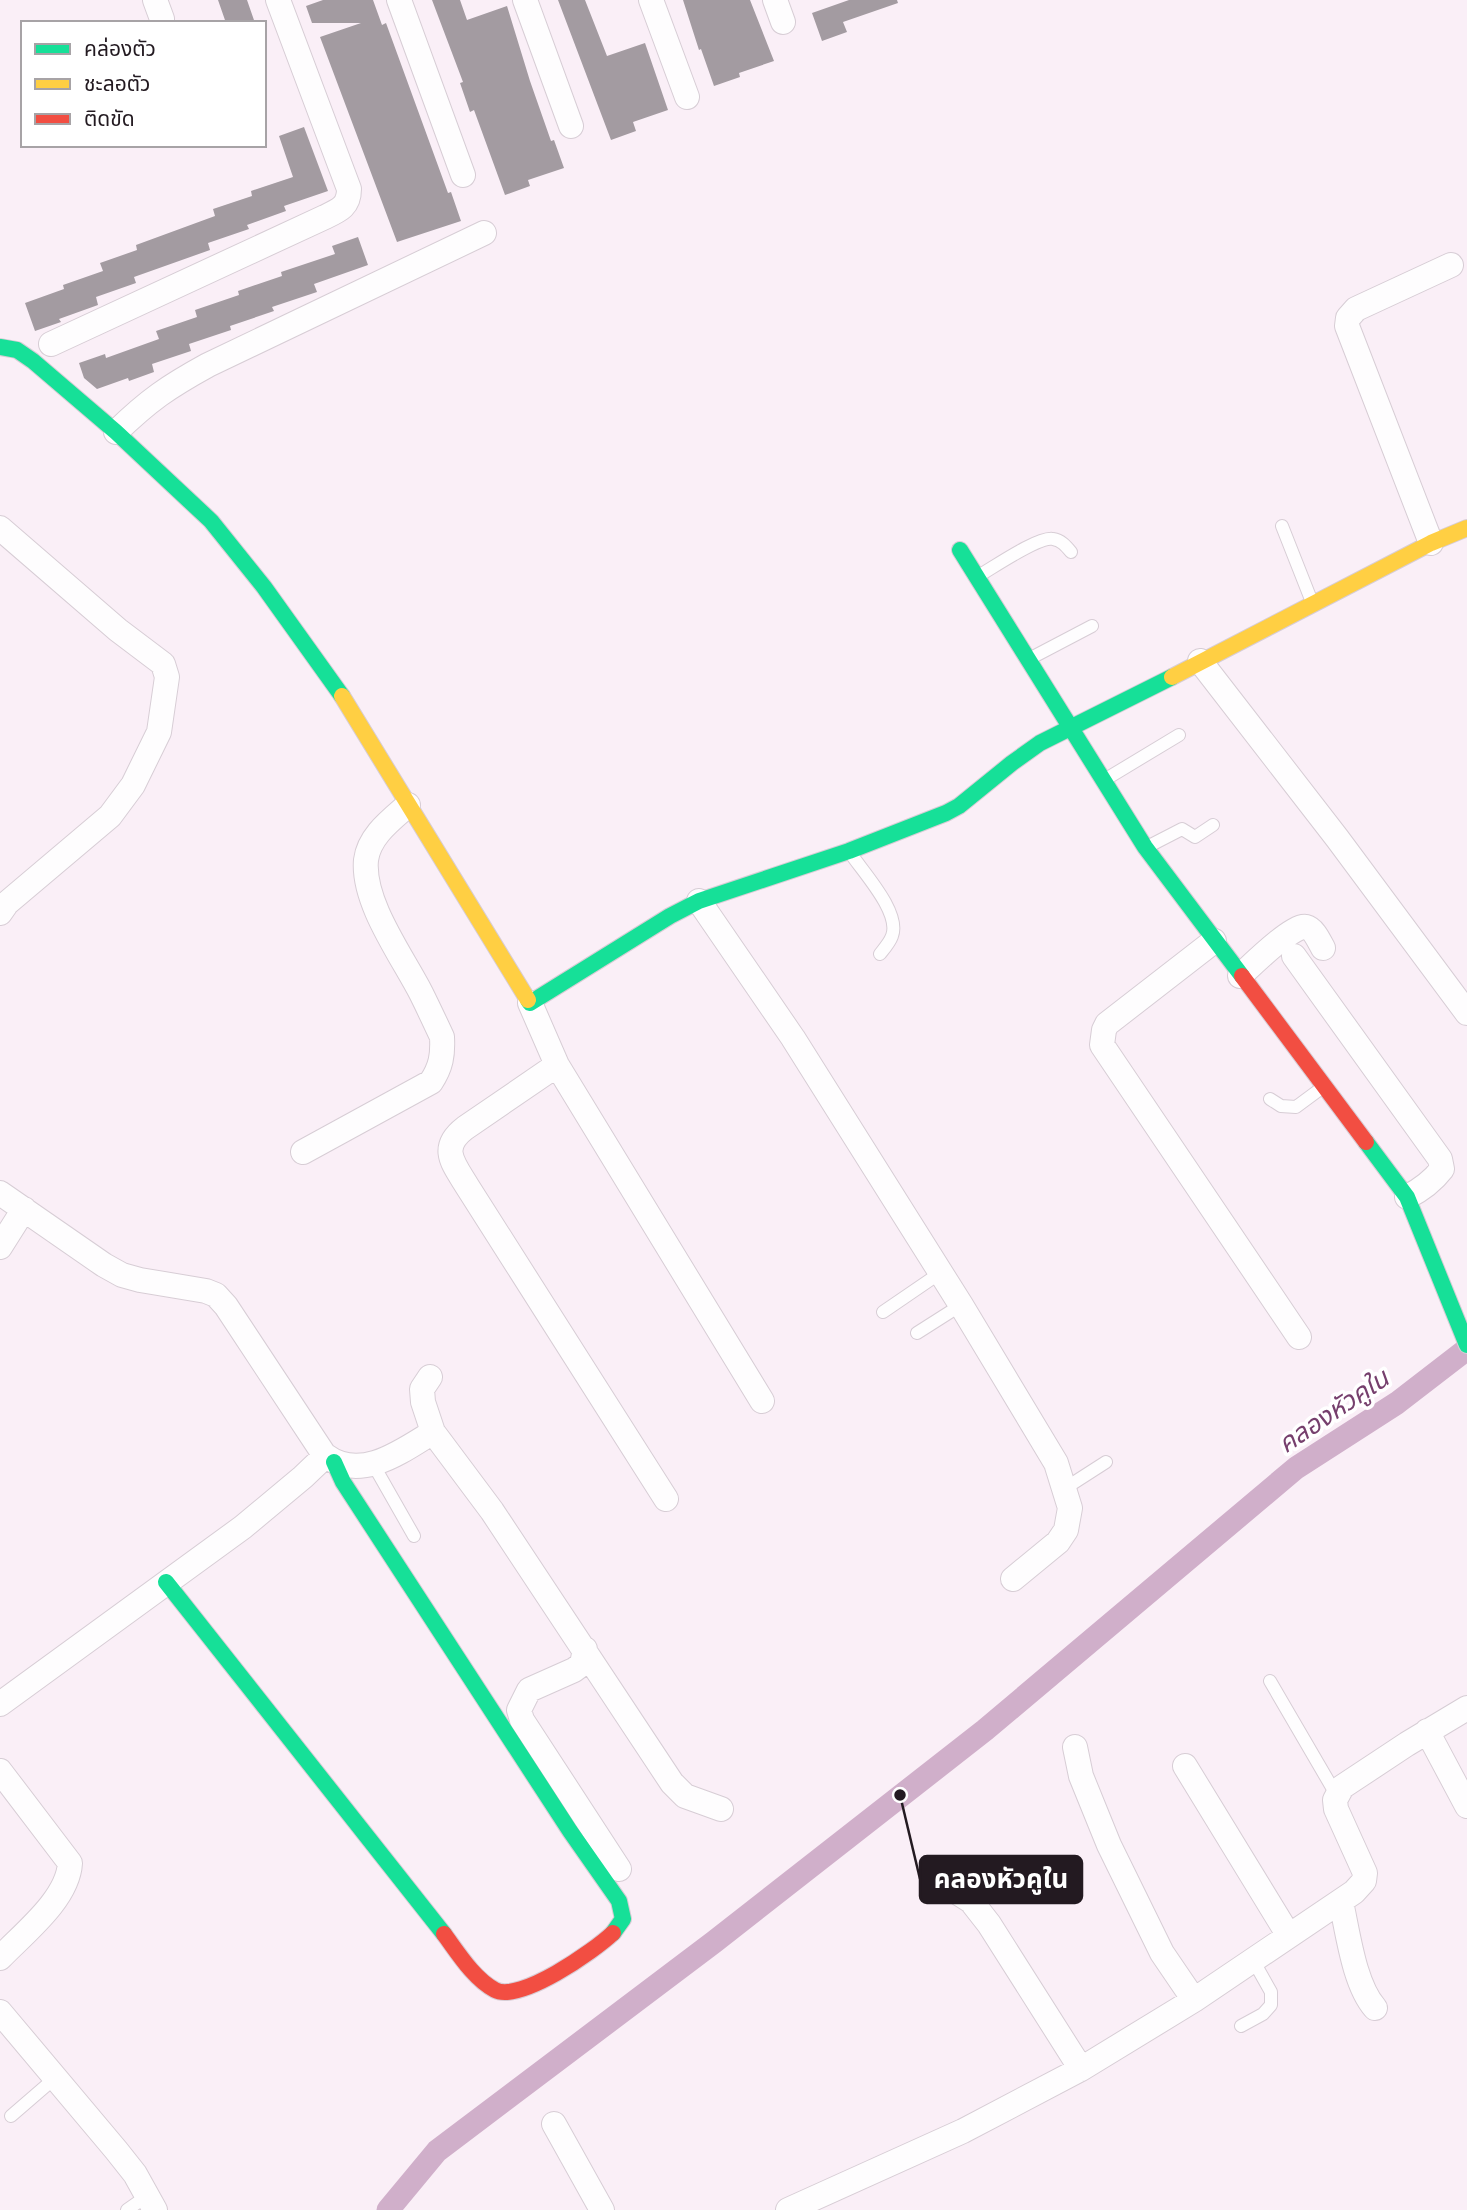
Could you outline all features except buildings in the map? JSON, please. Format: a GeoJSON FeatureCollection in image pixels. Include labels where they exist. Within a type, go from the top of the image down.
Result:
{"type":"FeatureCollection","features":[{"type":"Feature","properties":{"kind":"street"},"geometry":{"type":"LineString","coordinates":[[51,344],[325,217],[343,208],[349,200],[349,189],[278,0]]}},
{"type":"Feature","properties":{"kind":"street"},"geometry":{"type":"LineString","coordinates":[[399,0],[463,174]]}},
{"type":"Feature","properties":{"kind":"street"},"geometry":{"type":"LineString","coordinates":[[525,0],[571,126]]}},
{"type":"Feature","properties":{"kind":"street"},"geometry":{"type":"LineString","coordinates":[[651,0],[687,97]]}},
{"type":"Feature","properties":{"kind":"street"},"geometry":{"type":"LineString","coordinates":[[117,432],[145,404],[166,388],[208,365],[484,233]]}},
{"type":"Feature","properties":{"kind":"street"},"geometry":{"type":"LineString","coordinates":[[1431,543],[1347,326],[1348,318],[1356,309],[1451,265]]}},
{"type":"Feature","properties":{"kind":"street"},"geometry":{"type":"LineString","coordinates":[[0,347],[16,350],[33,361],[117,432],[211,521],[264,587],[341,694],[530,1003],[557,1065],[762,1401]]}},
{"type":"Feature","properties":{"kind":"street"},"geometry":{"type":"LineString","coordinates":[[0,528],[118,630],[163,664],[167,677],[159,732],[133,785],[110,816],[7,903],[0,913]]}},
{"type":"Feature","properties":{"kind":"street"},"geometry":{"type":"LineString","coordinates":[[530,1003],[670,916],[699,901],[849,851],[959,806],[1040,743],[1431,543],[1467,528]]}},
{"type":"Feature","properties":{"kind":"street"},"geometry":{"type":"LineString","coordinates":[[960,550],[1145,847],[1407,1197],[1467,1345]]}},
{"type":"Feature","properties":{"kind":"street"},"geometry":{"type":"LineString","coordinates":[[1200,661],[1337,838],[1467,1013]]}},
{"type":"Feature","properties":{"kind":"street"},"geometry":{"type":"LineString","coordinates":[[303,1153],[431,1082],[443,1055],[442,1037],[379,916],[368,884],[366,859],[374,839],[383,827],[408,805]]}},
{"type":"Feature","properties":{"kind":"street"},"geometry":{"type":"LineString","coordinates":[[699,901],[793,1038],[1056,1463],[1070,1508],[1066,1530],[1058,1542],[1013,1579]]}},
{"type":"Feature","properties":{"kind":"street"},"geometry":{"type":"LineString","coordinates":[[1240,976],[1289,933],[1301,927],[1308,927],[1313,931],[1323,948]]}},
{"type":"Feature","properties":{"kind":"street"},"geometry":{"type":"LineString","coordinates":[[1214,941],[1107,1024],[1102,1045],[1299,1337]]}},
{"type":"Feature","properties":{"kind":"street"},"geometry":{"type":"LineString","coordinates":[[1294,956],[1440,1159],[1442,1170],[1420,1191],[1407,1197]]}},
{"type":"Feature","properties":{"kind":"street"},"geometry":{"type":"LineString","coordinates":[[557,1065],[459,1132],[453,1137],[449,1148],[455,1166],[467,1186],[666,1499]]}},
{"type":"Feature","properties":{"kind":"street"},"geometry":{"type":"LineString","coordinates":[[0,1193],[122,1275],[206,1290],[216,1295],[226,1306],[330,1459],[357,1505],[619,1901],[623,1914],[622,1924],[600,1945],[525,1990],[501,1994],[491,1989],[471,1969],[166,1582]]}},
{"type":"Feature","properties":{"kind":"street"},"geometry":{"type":"LineString","coordinates":[[0,1247],[24,1209]]}},
{"type":"Feature","properties":{"kind":"street"},"geometry":{"type":"LineString","coordinates":[[430,1377],[422,1389],[423,1402],[433,1432],[492,1511],[672,1783],[685,1796],[721,1809]]}},
{"type":"Feature","properties":{"kind":"street"},"geometry":{"type":"LineString","coordinates":[[330,1459],[353,1466],[373,1464],[433,1432]]}},
{"type":"Feature","properties":{"kind":"street"},"geometry":{"type":"LineString","coordinates":[[0,1704],[243,1527],[303,1477],[330,1459]]}},
{"type":"Feature","properties":{"kind":"street"},"geometry":{"type":"LineString","coordinates":[[585,1649],[582,1664],[574,1671],[529,1690],[519,1710],[522,1720],[620,1869]]}},
{"type":"Feature","properties":{"kind":"street"},"geometry":{"type":"LineString","coordinates":[[788,2210],[963,2131],[1081,2069],[1194,2000],[1341,1902],[1364,1881],[1364,1873],[1336,1809],[1337,1796],[1342,1787],[1467,1708]]}},
{"type":"Feature","properties":{"kind":"street"},"geometry":{"type":"LineString","coordinates":[[1427,1731],[1467,1806]]}},
{"type":"Feature","properties":{"kind":"street"},"geometry":{"type":"LineString","coordinates":[[1075,1747],[1082,1776],[1109,1845],[1162,1953],[1194,2000]]}},
{"type":"Feature","properties":{"kind":"street"},"geometry":{"type":"LineString","coordinates":[[1185,1766],[1289,1936]]}},
{"type":"Feature","properties":{"kind":"street"},"geometry":{"type":"LineString","coordinates":[[0,1771],[71,1863],[67,1881],[45,1913],[0,1958]]}},
{"type":"Feature","properties":{"kind":"street"},"geometry":{"type":"LineString","coordinates":[[941,1882],[971,1901],[989,1924],[1081,2069]]}},
{"type":"Feature","properties":{"kind":"street"},"geometry":{"type":"LineString","coordinates":[[1341,1902],[1366,1998],[1375,2008]]}},
{"type":"Feature","properties":{"kind":"street"},"geometry":{"type":"LineString","coordinates":[[0,2012],[135,2174],[143,2205]]}},
{"type":"Feature","properties":{"kind":"street"},"geometry":{"type":"LineString","coordinates":[[554,2124],[602,2210]]}},
{"type":"Feature","properties":{"kind":"lane"},"geometry":{"type":"LineString","coordinates":[[1282,526],[1314,605]]}},
{"type":"Feature","properties":{"kind":"lane"},"geometry":{"type":"LineString","coordinates":[[976,577],[1040,541],[1052,538],[1063,543],[1071,552]]}},
{"type":"Feature","properties":{"kind":"lane"},"geometry":{"type":"LineString","coordinates":[[1027,660],[1092,626]]}},
{"type":"Feature","properties":{"kind":"lane"},"geometry":{"type":"LineString","coordinates":[[1103,781],[1179,736]]}},
{"type":"Feature","properties":{"kind":"lane"},"geometry":{"type":"LineString","coordinates":[[1145,847],[1182,829],[1195,837],[1213,825]]}},
{"type":"Feature","properties":{"kind":"lane"},"geometry":{"type":"LineString","coordinates":[[849,851],[894,920],[893,934],[880,954]]}},
{"type":"Feature","properties":{"kind":"lane"},"geometry":{"type":"LineString","coordinates":[[1270,1099],[1281,1106],[1296,1107],[1323,1087]]}},
{"type":"Feature","properties":{"kind":"lane"},"geometry":{"type":"LineString","coordinates":[[883,1312],[940,1273]]}},
{"type":"Feature","properties":{"kind":"lane"},"geometry":{"type":"LineString","coordinates":[[917,1334],[961,1306]]}},
{"type":"Feature","properties":{"kind":"lane"},"geometry":{"type":"LineString","coordinates":[[1064,1489],[1106,1462]]}},
{"type":"Feature","properties":{"kind":"lane"},"geometry":{"type":"LineString","coordinates":[[373,1464],[414,1536]]}},
{"type":"Feature","properties":{"kind":"lane"},"geometry":{"type":"LineString","coordinates":[[1270,1681],[1337,1796]]}},
{"type":"Feature","properties":{"kind":"lane"},"geometry":{"type":"LineString","coordinates":[[1241,2026],[1263,2014],[1271,2005],[1271,1992],[1254,1960]]}},
{"type":"Feature","properties":{"kind":"lane"},"geometry":{"type":"LineString","coordinates":[[11,2116],[55,2078]]}},
{"type":"Feature","properties":{"kind":"waterway","name":"คลองหัวคูใน"},"geometry":{"type":"LineString","coordinates":[[388,2210],[437,2151],[714,1942],[985,1730],[1296,1468],[1397,1403],[1467,1349]]}},
{"type":"Feature","properties":{"kind":"traffic: fast"},"geometry":{"type":"LineString","coordinates":[[0,347],[17,350],[33,361],[116,432],[211,521],[264,587],[342,696]]}},
{"type":"Feature","properties":{"kind":"traffic: fast"},"geometry":{"type":"LineString","coordinates":[[960,550],[1145,847],[1242,976]]}},
{"type":"Feature","properties":{"kind":"traffic: fast"},"geometry":{"type":"LineString","coordinates":[[528,1000],[530,1003],[670,916],[699,901],[849,851],[946,813],[959,806],[1040,743],[1172,677]]}},
{"type":"Feature","properties":{"kind":"traffic: fast"},"geometry":{"type":"LineString","coordinates":[[1366,1142],[1407,1197],[1467,1345]]}},
{"type":"Feature","properties":{"kind":"traffic: fast"},"geometry":{"type":"LineString","coordinates":[[334,1462],[343,1482],[570,1831],[619,1901],[623,1919],[613,1933]]}},
{"type":"Feature","properties":{"kind":"traffic: fast"},"geometry":{"type":"LineString","coordinates":[[166,1582],[444,1934]]}},
{"type":"Feature","properties":{"kind":"traffic: slow"},"geometry":{"type":"LineString","coordinates":[[1172,677],[1431,543],[1467,528]]}},
{"type":"Feature","properties":{"kind":"traffic: slow"},"geometry":{"type":"LineString","coordinates":[[342,696],[528,1000]]}},
{"type":"Feature","properties":{"kind":"traffic: jam"},"geometry":{"type":"LineString","coordinates":[[1242,976],[1366,1142]]}},
{"type":"Feature","properties":{"kind":"traffic: jam"},"geometry":{"type":"LineString","coordinates":[[444,1934],[480,1979],[495,1990],[506,1992],[521,1989],[556,1973],[613,1933]]}},
{"type":"Feature","properties":{"kind":"place","name":"คลองหัวคูใน"},"geometry":{"type":"Point","coordinates":[900,1795]}}]}
